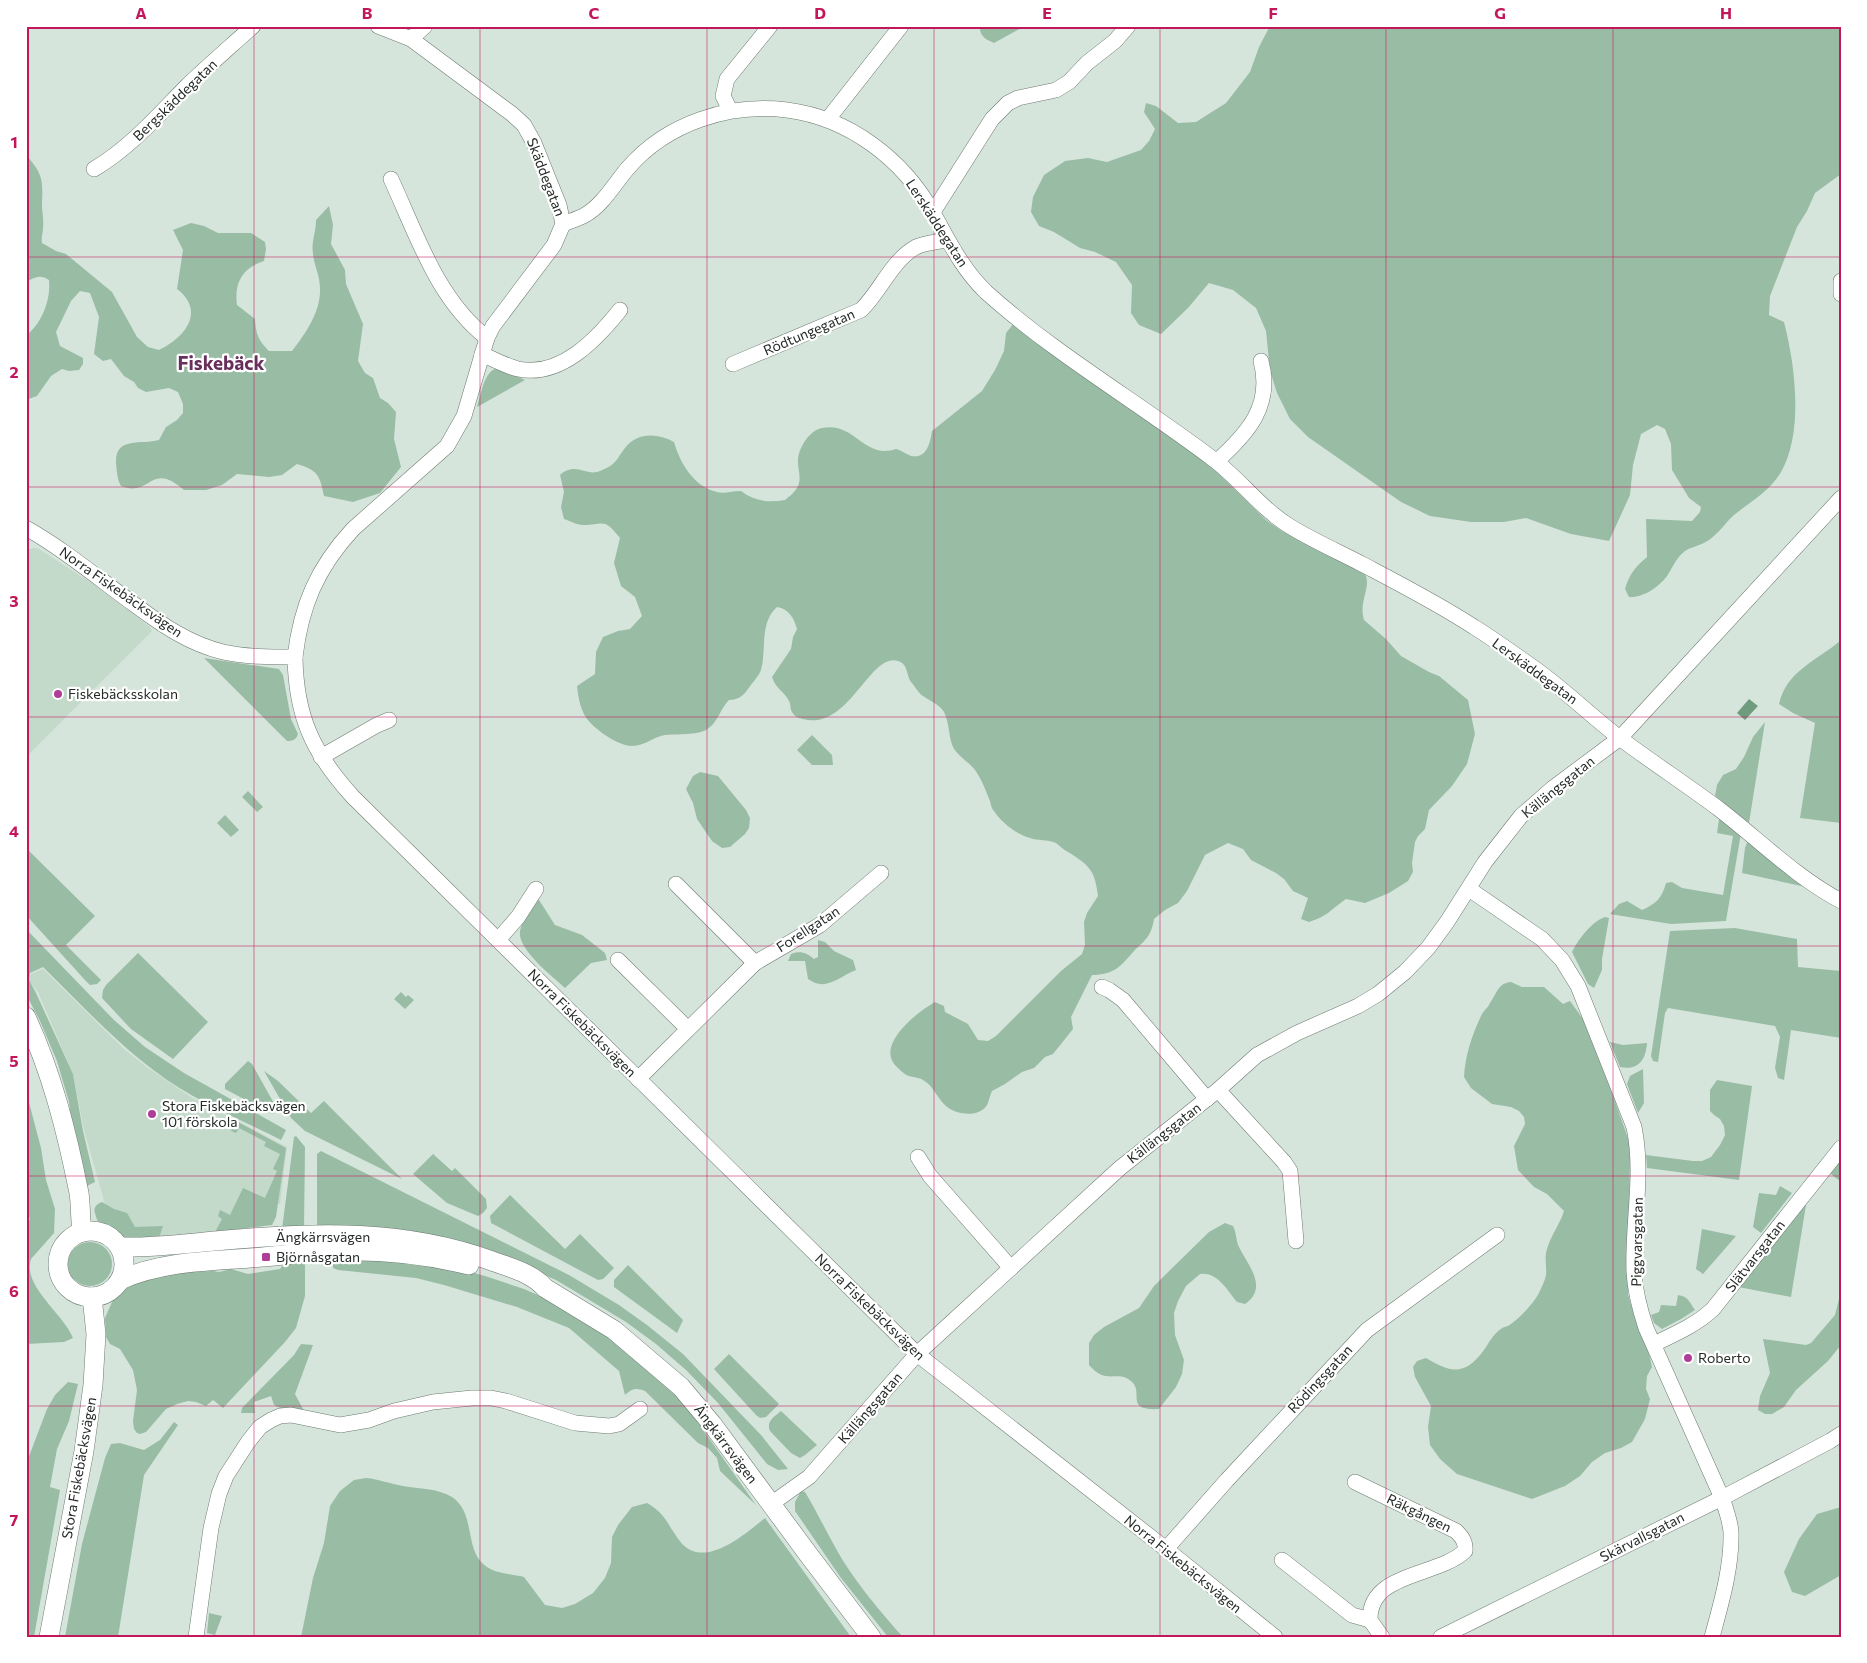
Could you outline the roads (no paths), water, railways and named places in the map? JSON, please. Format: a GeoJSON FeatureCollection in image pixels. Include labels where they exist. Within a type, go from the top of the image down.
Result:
{"type":"FeatureCollection","features":[{"type":"Feature","properties":{"kind":"street","name":"Bergskäddegatan"},"geometry":{"type":"LineString","coordinates":[[94,169],[114,157],[131,143],[190,83],[253,26]]}},
{"type":"Feature","properties":{"kind":"street","name":"Skäddegatan"},"geometry":{"type":"LineString","coordinates":[[295,657],[304,608],[325,564],[352,530],[447,446],[464,416],[487,338],[498,320],[554,245],[563,224],[559,205],[546,172],[530,134],[524,125],[506,109],[411,39],[378,26]]}},
{"type":"Feature","properties":{"kind":"street"},"geometry":{"type":"LineString","coordinates":[[411,39],[424,26]]}},
{"type":"Feature","properties":{"kind":"street"},"geometry":{"type":"LineString","coordinates":[[730,110],[723,96],[727,79],[770,26]]}},
{"type":"Feature","properties":{"kind":"street"},"geometry":{"type":"LineString","coordinates":[[828,119],[901,26]]}},
{"type":"Feature","properties":{"kind":"street"},"geometry":{"type":"LineString","coordinates":[[933,212],[992,119],[1000,110],[1018,98],[1056,90],[1069,82],[1087,63],[1115,41],[1128,26]]}},
{"type":"Feature","properties":{"kind":"street","name":"Lerskäddegatan"},"geometry":{"type":"LineString","coordinates":[[563,224],[590,213],[631,164],[647,149],[700,119],[730,110],[758,108],[785,110],[828,119],[859,135],[883,152],[911,181],[933,212],[946,240],[967,271],[988,294],[1054,346],[1217,461],[1262,505],[1288,526],[1475,627],[1556,684],[1620,738],[1718,808],[1817,886],[1841,901]]}},
{"type":"Feature","properties":{"kind":"street"},"geometry":{"type":"LineString","coordinates":[[391,179],[429,264],[464,318],[487,338]]}},
{"type":"Feature","properties":{"kind":"street","name":"Rödtungegatan"},"geometry":{"type":"LineString","coordinates":[[733,364],[861,310],[875,295],[896,265],[908,253],[917,246],[946,240]]}},
{"type":"Feature","properties":{"kind":"street"},"geometry":{"type":"LineString","coordinates":[[1841,281],[1841,294]]}},
{"type":"Feature","properties":{"kind":"street"},"geometry":{"type":"LineString","coordinates":[[482,354],[516,369],[528,371],[544,370],[587,346],[602,333],[620,310]]}},
{"type":"Feature","properties":{"kind":"street"},"geometry":{"type":"LineString","coordinates":[[1217,461],[1244,435],[1253,422],[1262,398],[1264,384],[1261,361]]}},
{"type":"Feature","properties":{"kind":"street","name":"Källängsgatan"},"geometry":{"type":"LineString","coordinates":[[771,1504],[809,1477],[917,1354],[1120,1168],[1213,1095],[1268,1048],[1309,1027],[1358,1006],[1397,980],[1428,948],[1469,889],[1493,850],[1521,816],[1553,788],[1620,738],[1841,498]]}},
{"type":"Feature","properties":{"kind":"street","name":"Norra Fiskebäcksvägen"},"geometry":{"type":"LineString","coordinates":[[26,528],[45,539],[144,612],[180,635],[223,652],[256,657],[295,657],[295,677],[301,712],[312,741],[339,782],[353,797],[917,1354],[1275,1637]]}},
{"type":"Feature","properties":{"kind":"street"},"geometry":{"type":"LineString","coordinates":[[321,757],[389,720]]}},
{"type":"Feature","properties":{"kind":"street","name":"Forellgatan"},"geometry":{"type":"LineString","coordinates":[[638,1079],[755,963],[820,925],[882,873]]}},
{"type":"Feature","properties":{"kind":"street"},"geometry":{"type":"LineString","coordinates":[[676,884],[755,963]]}},
{"type":"Feature","properties":{"kind":"street"},"geometry":{"type":"LineString","coordinates":[[498,940],[518,917],[536,889]]}},
{"type":"Feature","properties":{"kind":"street","name":"Piggvarsgatan"},"geometry":{"type":"LineString","coordinates":[[1469,889],[1542,939],[1562,960],[1578,986],[1634,1126],[1637,1140],[1638,1176],[1634,1271],[1639,1308],[1722,1498],[1731,1531],[1730,1550],[1712,1637]]}},
{"type":"Feature","properties":{"kind":"street"},"geometry":{"type":"LineString","coordinates":[[618,960],[688,1028]]}},
{"type":"Feature","properties":{"kind":"street","name":"Källängsgatan"},"geometry":{"type":"LineString","coordinates":[[1102,987],[1123,1000],[1213,1095],[1284,1162],[1290,1171],[1296,1241]]}},
{"type":"Feature","properties":{"kind":"street"},"geometry":{"type":"LineString","coordinates":[[26,1017],[37,1040],[62,1114],[79,1196],[82,1231]]}},
{"type":"Feature","properties":{"kind":"street","name":"Slätvarsgatan"},"geometry":{"type":"LineString","coordinates":[[1654,1344],[1704,1318],[1713,1309],[1841,1148]]}},
{"type":"Feature","properties":{"kind":"street"},"geometry":{"type":"LineString","coordinates":[[918,1157],[930,1176],[1011,1268]]}},
{"type":"Feature","properties":{"kind":"street"},"geometry":{"type":"LineString","coordinates":[[82,1231],[99,1231],[114,1240],[120,1247],[124,1267],[120,1280],[108,1292],[92,1297],[80,1296],[69,1290],[61,1281],[57,1269],[58,1257],[62,1245],[71,1236],[82,1231]]}},
{"type":"Feature","properties":{"kind":"street","name":"Ängkärrsvägen"},"geometry":{"type":"LineString","coordinates":[[120,1247],[142,1248],[224,1240],[339,1234],[382,1236],[436,1244],[471,1254],[538,1279],[545,1288],[614,1330],[681,1387],[722,1437],[872,1637]]}},
{"type":"Feature","properties":{"kind":"street","name":"Rödingsgatan"},"geometry":{"type":"LineString","coordinates":[[1166,1549],[1227,1480],[1366,1331],[1497,1235]]}},
{"type":"Feature","properties":{"kind":"street","name":"Ängkärrsvägen"},"geometry":{"type":"LineString","coordinates":[[120,1280],[138,1272],[171,1265],[340,1251],[379,1252],[443,1259],[469,1266],[535,1290],[545,1288]]}},
{"type":"Feature","properties":{"kind":"street","name":"Stora Fiskebäcksvägen"},"geometry":{"type":"LineString","coordinates":[[49,1637],[84,1451],[93,1385],[96,1334],[92,1297]]}},
{"type":"Feature","properties":{"kind":"street"},"geometry":{"type":"LineString","coordinates":[[196,1637],[211,1528],[219,1494],[226,1476],[248,1442],[260,1427],[271,1420],[280,1416],[291,1415],[340,1425],[369,1420],[394,1411],[433,1402],[491,1398],[575,1423],[609,1426],[619,1424],[640,1409]]}},
{"type":"Feature","properties":{"kind":"street","name":"Skärvallsgatan"},"geometry":{"type":"LineString","coordinates":[[1441,1637],[1722,1498],[1830,1442],[1841,1434]]}},
{"type":"Feature","properties":{"kind":"street","name":"Räkgången"},"geometry":{"type":"LineString","coordinates":[[1355,1482],[1456,1531],[1466,1545],[1465,1550],[1450,1561],[1386,1587],[1379,1592],[1371,1605],[1370,1620]]}},
{"type":"Feature","properties":{"kind":"street"},"geometry":{"type":"LineString","coordinates":[[1282,1560],[1352,1616],[1370,1620],[1382,1637]]}},
{"type":"Feature","properties":{"kind":"place","name":"Fiskebäcksskolan"},"geometry":{"type":"Point","coordinates":[58,694]}},
{"type":"Feature","properties":{"kind":"place","name":"Stora Fiskebäcksvägen 101 förskola"},"geometry":{"type":"Point","coordinates":[152,1114]}},
{"type":"Feature","properties":{"kind":"place","name":"Björnåsgatan"},"geometry":{"type":"Point","coordinates":[266,1257]}},
{"type":"Feature","properties":{"kind":"place","name":"Roberto"},"geometry":{"type":"Point","coordinates":[1688,1358]}},
{"type":"Feature","properties":{"kind":"district","name":"Fiskebäck"},"geometry":{"type":"Point","coordinates":[221,363]}}]}
